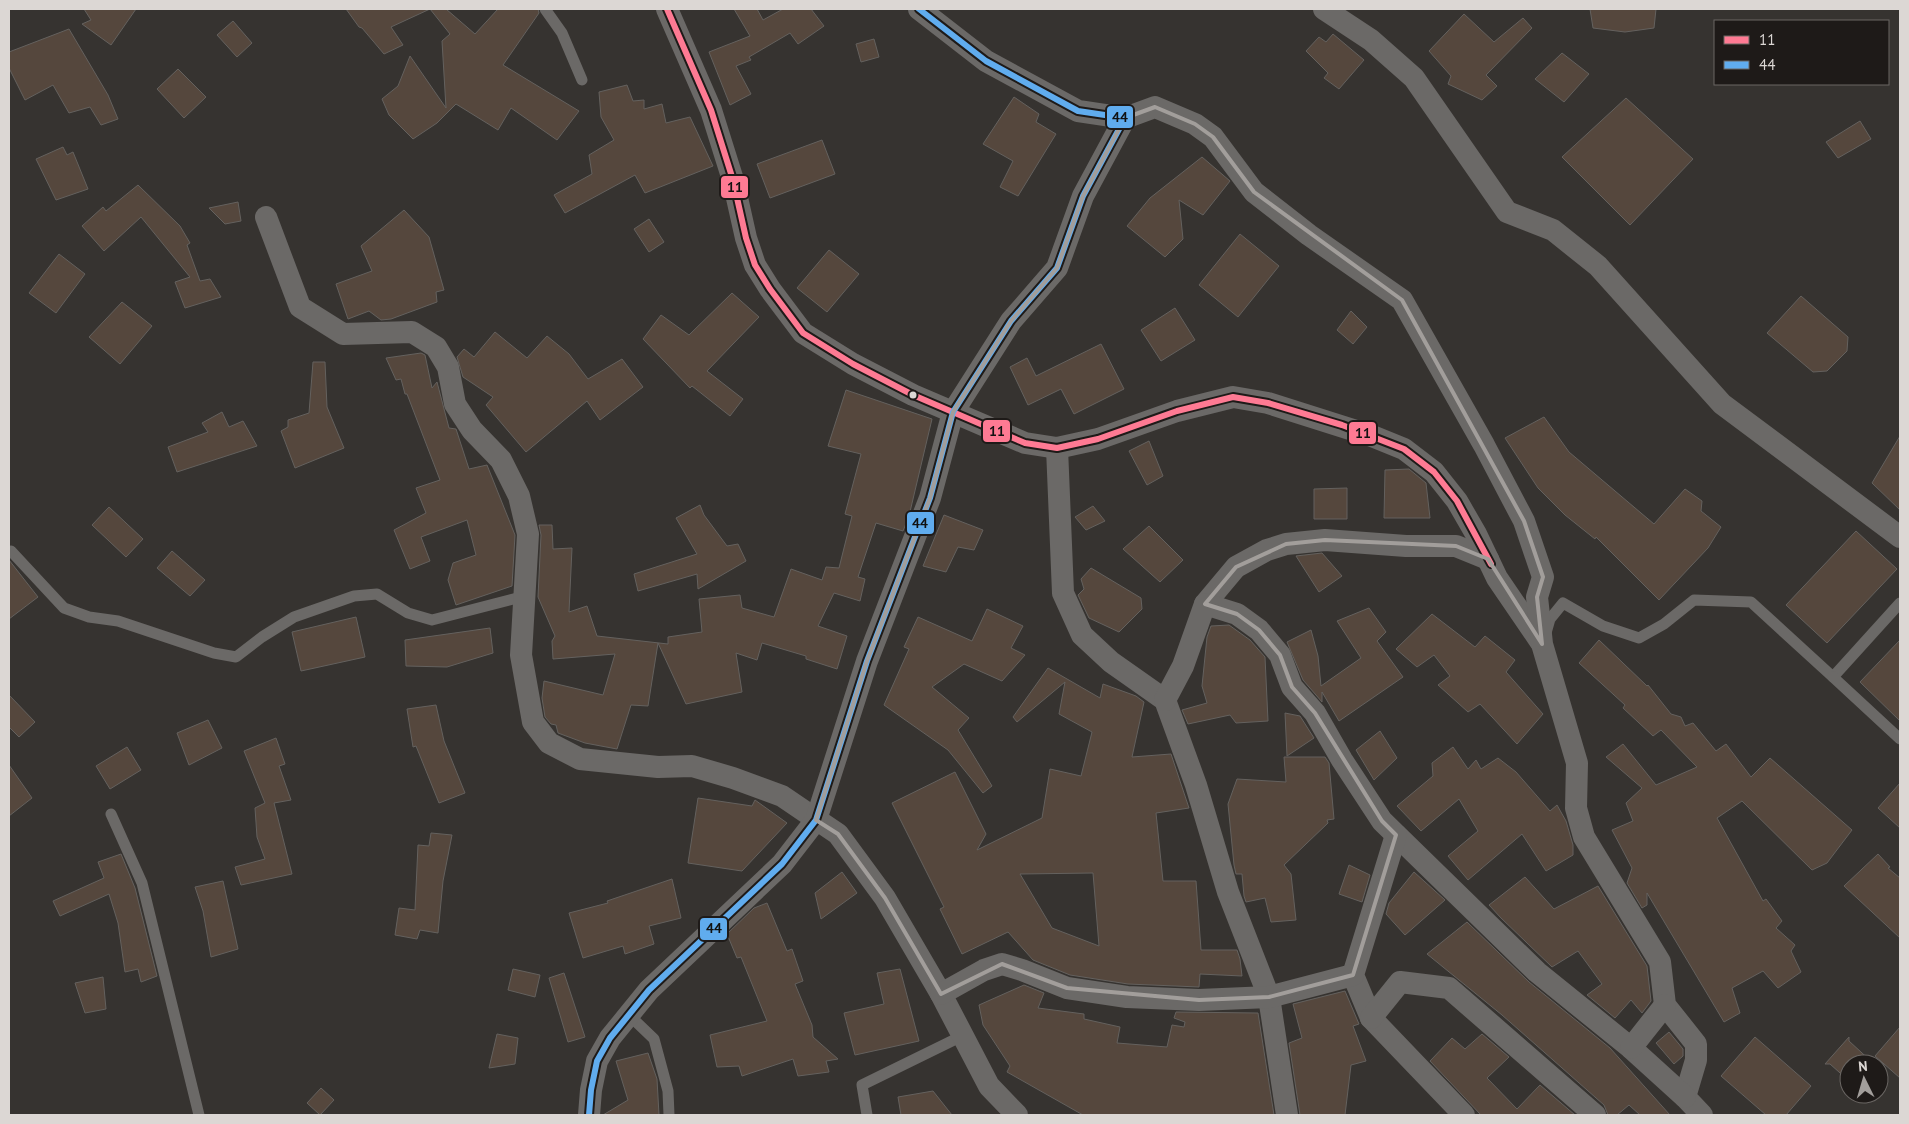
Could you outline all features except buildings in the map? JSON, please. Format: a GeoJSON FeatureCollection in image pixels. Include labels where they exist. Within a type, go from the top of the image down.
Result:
{"type":"FeatureCollection","features":[{"type":"Feature","properties":{"kind":"street"},"geometry":{"type":"LineString","coordinates":[[666,9],[711,110],[733,180],[746,238],[755,265],[770,289],[803,333],[853,364],[954,412],[1025,442],[1056,448],[1098,439],[1177,411],[1234,397],[1268,403],[1342,425],[1404,449],[1434,472],[1451,494],[1476,534],[1497,578],[1542,644]]}},
{"type":"Feature","properties":{"kind":"street"},"geometry":{"type":"LineString","coordinates":[[919,9],[986,61],[1078,111],[1124,118],[1155,107],[1196,124],[1213,138],[1254,192],[1309,235],[1402,300],[1524,521],[1543,577],[1537,597],[1542,644],[1577,763],[1576,808],[1584,837],[1660,962],[1665,1005],[1696,1044],[1696,1060],[1684,1097]]}},
{"type":"Feature","properties":{"kind":"street"},"geometry":{"type":"LineString","coordinates":[[1324,9],[1372,40],[1414,78],[1507,212],[1553,230],[1598,266],[1722,404],[1900,537]]}},
{"type":"Feature","properties":{"kind":"street"},"geometry":{"type":"LineString","coordinates":[[589,1115],[590,1090],[597,1061],[610,1038],[649,990],[782,864],[816,820],[867,661],[930,498],[954,412],[1012,321],[1057,268],[1083,196],[1124,118]]}},
{"type":"Feature","properties":{"kind":"street"},"geometry":{"type":"LineString","coordinates":[[266,217],[300,307],[342,334],[412,332],[436,347],[448,366],[455,404],[472,430],[501,460],[519,496],[528,534],[521,655],[533,722],[549,743],[580,759],[658,767],[692,766],[733,778],[782,796],[838,834],[885,898],[941,994],[989,1086],[1017,1115]]}},
{"type":"Feature","properties":{"kind":"street"},"geometry":{"type":"LineString","coordinates":[[1056,448],[1063,592],[1082,635],[1111,662],[1165,700],[1196,785],[1228,892],[1268,997],[1287,1115]]}},
{"type":"Feature","properties":{"kind":"street"},"geometry":{"type":"LineString","coordinates":[[1165,700],[1182,666],[1205,604],[1236,567],[1267,550],[1286,544],[1325,540],[1406,546],[1456,546],[1488,560]]}},
{"type":"Feature","properties":{"kind":"street"},"geometry":{"type":"LineString","coordinates":[[1205,604],[1237,614],[1260,630],[1280,655],[1292,687],[1315,713],[1342,760],[1382,821],[1537,972],[1632,1048],[1702,1115]]}},
{"type":"Feature","properties":{"kind":"street"},"geometry":{"type":"LineString","coordinates":[[1396,835],[1353,975],[1371,1018],[1464,1115]]}},
{"type":"Feature","properties":{"kind":"street"},"geometry":{"type":"LineString","coordinates":[[941,994],[984,970],[1002,964],[1067,988],[1127,997],[1199,1000],[1268,997],[1353,975]]}},
{"type":"Feature","properties":{"kind":"street"},"geometry":{"type":"LineString","coordinates":[[1371,1018],[1400,982],[1449,988],[1595,1115]]}},
{"type":"Feature","properties":{"kind":"street"},"geometry":{"type":"LineString","coordinates":[[1632,1048],[1665,1005]]}},
{"type":"Feature","properties":{"kind":"lane"},"geometry":{"type":"LineString","coordinates":[[545,9],[562,34],[582,80]]}},
{"type":"Feature","properties":{"kind":"lane"},"geometry":{"type":"LineString","coordinates":[[11,551],[64,608],[88,617],[118,622],[214,653],[236,657],[262,636],[294,617],[354,596],[376,594],[408,613],[432,620],[525,596]]}},
{"type":"Feature","properties":{"kind":"lane"},"geometry":{"type":"LineString","coordinates":[[1542,644],[1550,619],[1564,603],[1603,626],[1639,638],[1664,624],[1694,600],[1751,602],[1900,739]]}},
{"type":"Feature","properties":{"kind":"lane"},"geometry":{"type":"LineString","coordinates":[[1833,677],[1900,603]]}},
{"type":"Feature","properties":{"kind":"lane"},"geometry":{"type":"LineString","coordinates":[[111,814],[142,883],[199,1115]]}},
{"type":"Feature","properties":{"kind":"lane"},"geometry":{"type":"LineString","coordinates":[[629,1015],[654,1039],[668,1091],[669,1115]]}},
{"type":"Feature","properties":{"kind":"lane"},"geometry":{"type":"LineString","coordinates":[[868,1115],[862,1084],[962,1036]]}},
{"type":"Feature","properties":{"kind":"highlighted area"},"geometry":{"type":"Polygon","coordinates":[[[1155,107],[1195,124],[1213,137],[1254,192],[1402,300],[1524,521],[1543,577],[1537,597],[1542,644],[1488,559],[1456,546],[1325,540],[1286,544],[1236,567],[1205,604],[1237,614],[1259,630],[1280,655],[1292,687],[1315,713],[1382,821],[1396,835],[1353,975],[1269,997],[1199,1000],[1067,988],[1002,964],[941,994],[885,898],[838,834],[816,820],[867,661],[930,498],[953,412],[1011,321],[1057,268],[1083,196],[1125,118],[1155,107]]]}},
{"type":"Feature","properties":{"kind":"transit line","name":"11"},"geometry":{"type":"LineString","coordinates":[[667,9],[711,110],[733,180],[746,238],[755,265],[770,289],[803,333],[853,364],[913,395],[1025,443],[1057,448],[1098,439],[1177,411],[1233,397],[1268,403],[1342,425],[1404,449],[1434,472],[1457,501],[1491,564]]}},
{"type":"Feature","properties":{"kind":"transit line","name":"44"},"geometry":{"type":"LineString","coordinates":[[589,1115],[591,1090],[597,1061],[610,1038],[649,990],[782,864],[816,820],[867,661],[930,498],[953,412],[1011,321],[1057,268],[1083,196],[1125,118],[1078,111],[986,61],[919,9]]}}]}
